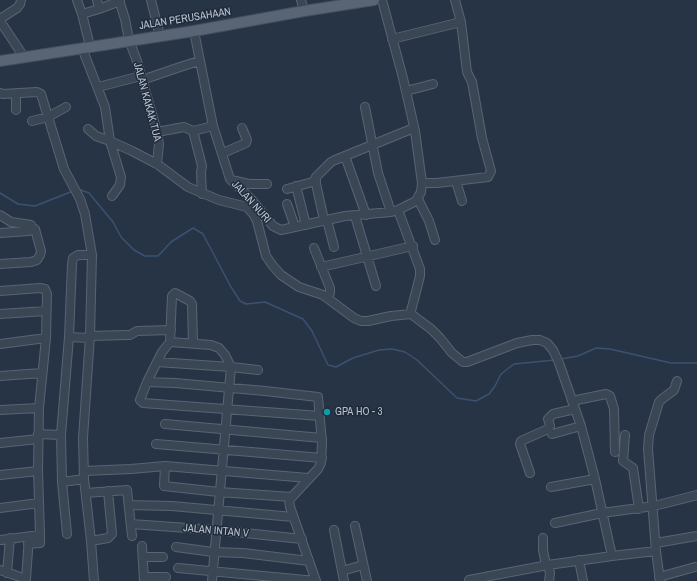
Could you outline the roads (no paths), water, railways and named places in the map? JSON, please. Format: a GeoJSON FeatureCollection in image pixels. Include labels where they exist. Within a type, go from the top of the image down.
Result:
{"type":"FeatureCollection","features":[{"type":"Feature","properties":{"kind":"main road","name":"JALAN PERUSAHAAN"},"geometry":{"type":"LineString","coordinates":[[0,61],[194,31],[374,0]]}},
{"type":"Feature","properties":{"kind":"street"},"geometry":{"type":"LineString","coordinates":[[20,0],[20,4],[17,8],[0,20],[24,57]]}},
{"type":"Feature","properties":{"kind":"street"},"geometry":{"type":"LineString","coordinates":[[77,0],[82,14],[86,47],[108,118],[110,141],[121,180],[120,185],[112,196]]}},
{"type":"Feature","properties":{"kind":"street"},"geometry":{"type":"LineString","coordinates":[[97,0],[99,9]]}},
{"type":"Feature","properties":{"kind":"street"},"geometry":{"type":"LineString","coordinates":[[151,0],[160,36]]}},
{"type":"Feature","properties":{"kind":"street"},"geometry":{"type":"LineString","coordinates":[[301,0],[304,11]]}},
{"type":"Feature","properties":{"kind":"street"},"geometry":{"type":"LineString","coordinates":[[382,0],[406,91],[414,128],[422,183],[422,188],[418,199],[395,211]]}},
{"type":"Feature","properties":{"kind":"street"},"geometry":{"type":"LineString","coordinates":[[422,183],[488,177],[491,171],[482,138],[472,82],[467,72],[461,22],[455,0]]}},
{"type":"Feature","properties":{"kind":"street"},"geometry":{"type":"LineString","coordinates":[[82,14],[119,1]]}},
{"type":"Feature","properties":{"kind":"street","name":"JALAN KAKAK TUA"},"geometry":{"type":"LineString","coordinates":[[119,1],[157,132],[159,144],[157,164]]}},
{"type":"Feature","properties":{"kind":"street"},"geometry":{"type":"LineString","coordinates":[[392,39],[461,22]]}},
{"type":"Feature","properties":{"kind":"street","name":"JALAN NURI"},"geometry":{"type":"LineString","coordinates":[[194,31],[213,126],[231,180],[251,199],[256,212],[277,229],[281,230],[326,220],[395,211]]}},
{"type":"Feature","properties":{"kind":"street"},"geometry":{"type":"LineString","coordinates":[[98,87],[142,78],[200,62]]}},
{"type":"Feature","properties":{"kind":"street"},"geometry":{"type":"LineString","coordinates":[[406,91],[433,84]]}},
{"type":"Feature","properties":{"kind":"street"},"geometry":{"type":"LineString","coordinates":[[0,93],[40,93],[64,169],[80,199],[85,214],[92,255],[90,337],[83,438],[84,475],[94,581]]}},
{"type":"Feature","properties":{"kind":"street"},"geometry":{"type":"LineString","coordinates":[[16,93],[16,110]]}},
{"type":"Feature","properties":{"kind":"street"},"geometry":{"type":"LineString","coordinates":[[365,106],[378,173],[412,246],[420,269],[420,276],[411,314]]}},
{"type":"Feature","properties":{"kind":"street"},"geometry":{"type":"LineString","coordinates":[[32,121],[48,117],[66,107]]}},
{"type":"Feature","properties":{"kind":"street"},"geometry":{"type":"LineString","coordinates":[[157,132],[184,127],[193,131],[213,126]]}},
{"type":"Feature","properties":{"kind":"street"},"geometry":{"type":"LineString","coordinates":[[223,153],[246,143],[242,128]]}},
{"type":"Feature","properties":{"kind":"street"},"geometry":{"type":"LineString","coordinates":[[334,247],[316,177],[331,162],[414,128]]}},
{"type":"Feature","properties":{"kind":"street"},"geometry":{"type":"LineString","coordinates":[[88,129],[96,136],[132,151],[157,164],[183,184],[202,194],[247,207],[256,212],[266,256],[281,275],[299,287],[328,297],[349,315],[361,321],[411,314],[431,329],[458,360],[463,362],[467,362],[517,343],[532,340],[540,340],[547,343],[553,350],[559,362],[581,426],[595,479],[612,556]]}},
{"type":"Feature","properties":{"kind":"street"},"geometry":{"type":"LineString","coordinates":[[193,131],[202,166],[202,194]]}},
{"type":"Feature","properties":{"kind":"street"},"geometry":{"type":"LineString","coordinates":[[345,156],[366,215]]}},
{"type":"Feature","properties":{"kind":"street"},"geometry":{"type":"LineString","coordinates":[[231,180],[249,184],[267,184]]}},
{"type":"Feature","properties":{"kind":"street"},"geometry":{"type":"LineString","coordinates":[[287,189],[316,181]]}},
{"type":"Feature","properties":{"kind":"street"},"geometry":{"type":"LineString","coordinates":[[456,181],[462,201]]}},
{"type":"Feature","properties":{"kind":"street"},"geometry":{"type":"LineString","coordinates":[[296,186],[306,225]]}},
{"type":"Feature","properties":{"kind":"street"},"geometry":{"type":"LineString","coordinates":[[418,199],[429,221],[435,240]]}},
{"type":"Feature","properties":{"kind":"street"},"geometry":{"type":"LineString","coordinates":[[287,204],[295,227]]}},
{"type":"Feature","properties":{"kind":"street"},"geometry":{"type":"LineString","coordinates":[[0,215],[11,222],[32,228]]}},
{"type":"Feature","properties":{"kind":"street"},"geometry":{"type":"LineString","coordinates":[[355,216],[376,286]]}},
{"type":"Feature","properties":{"kind":"street"},"geometry":{"type":"LineString","coordinates":[[0,233],[32,228]]}},
{"type":"Feature","properties":{"kind":"street"},"geometry":{"type":"LineString","coordinates":[[0,264],[31,262],[37,260],[41,251],[32,228]]}},
{"type":"Feature","properties":{"kind":"street"},"geometry":{"type":"LineString","coordinates":[[321,267],[412,246]]}},
{"type":"Feature","properties":{"kind":"street"},"geometry":{"type":"LineString","coordinates":[[314,248],[330,288],[328,297]]}},
{"type":"Feature","properties":{"kind":"street"},"geometry":{"type":"LineString","coordinates":[[67,534],[62,482],[60,435],[69,337],[72,260],[78,255],[92,255]]}},
{"type":"Feature","properties":{"kind":"street"},"geometry":{"type":"LineString","coordinates":[[0,292],[42,288],[45,289],[47,294],[46,338],[39,408],[38,437],[40,535],[28,540],[10,538],[0,540]]}},
{"type":"Feature","properties":{"kind":"street"},"geometry":{"type":"LineString","coordinates":[[193,343],[192,304],[190,301],[175,293],[172,296],[170,342],[157,362],[147,382],[140,400],[143,403],[320,416]]}},
{"type":"Feature","properties":{"kind":"street"},"geometry":{"type":"LineString","coordinates":[[0,314],[46,311]]}},
{"type":"Feature","properties":{"kind":"street"},"geometry":{"type":"LineString","coordinates":[[69,337],[126,336],[137,331],[171,330]]}},
{"type":"Feature","properties":{"kind":"street"},"geometry":{"type":"LineString","coordinates":[[0,344],[46,338]]}},
{"type":"Feature","properties":{"kind":"street"},"geometry":{"type":"LineString","coordinates":[[170,342],[212,345],[219,348],[225,355],[231,367],[212,581]]}},
{"type":"Feature","properties":{"kind":"street"},"geometry":{"type":"LineString","coordinates":[[157,362],[258,370]]}},
{"type":"Feature","properties":{"kind":"street"},"geometry":{"type":"LineString","coordinates":[[0,376],[42,373]]}},
{"type":"Feature","properties":{"kind":"street"},"geometry":{"type":"LineString","coordinates":[[677,381],[674,390],[659,402],[649,435],[648,449],[659,579],[695,568]]}},
{"type":"Feature","properties":{"kind":"street"},"geometry":{"type":"LineString","coordinates":[[147,382],[175,383],[316,396],[320,401],[322,458],[318,469],[289,500],[293,517],[316,581],[178,568]]}},
{"type":"Feature","properties":{"kind":"street"},"geometry":{"type":"LineString","coordinates":[[572,401],[606,394],[610,396],[614,409],[615,452]]}},
{"type":"Feature","properties":{"kind":"street"},"geometry":{"type":"LineString","coordinates":[[0,410],[39,408]]}},
{"type":"Feature","properties":{"kind":"street"},"geometry":{"type":"LineString","coordinates":[[530,473],[520,444],[521,441],[548,429],[550,426],[548,419],[553,414],[575,409]]}},
{"type":"Feature","properties":{"kind":"street"},"geometry":{"type":"LineString","coordinates":[[165,424],[322,438]]}},
{"type":"Feature","properties":{"kind":"street"},"geometry":{"type":"LineString","coordinates":[[552,434],[581,426]]}},
{"type":"Feature","properties":{"kind":"street"},"geometry":{"type":"LineString","coordinates":[[0,443],[60,435]]}},
{"type":"Feature","properties":{"kind":"street"},"geometry":{"type":"LineString","coordinates":[[625,435],[623,461],[633,468],[639,509]]}},
{"type":"Feature","properties":{"kind":"street"},"geometry":{"type":"LineString","coordinates":[[156,444],[322,458]]}},
{"type":"Feature","properties":{"kind":"street"},"geometry":{"type":"LineString","coordinates":[[165,466],[164,486],[219,492],[292,496]]}},
{"type":"Feature","properties":{"kind":"street"},"geometry":{"type":"LineString","coordinates":[[62,482],[84,475],[165,466],[308,478]]}},
{"type":"Feature","properties":{"kind":"street"},"geometry":{"type":"LineString","coordinates":[[0,475],[38,471]]}},
{"type":"Feature","properties":{"kind":"street"},"geometry":{"type":"LineString","coordinates":[[552,487],[595,479]]}},
{"type":"Feature","properties":{"kind":"street"},"geometry":{"type":"LineString","coordinates":[[86,493],[127,490],[132,536]]}},
{"type":"Feature","properties":{"kind":"street"},"geometry":{"type":"LineString","coordinates":[[91,541],[108,538],[112,534],[108,491]]}},
{"type":"Feature","properties":{"kind":"street"},"geometry":{"type":"LineString","coordinates":[[555,523],[602,513],[639,509],[697,495]]}},
{"type":"Feature","properties":{"kind":"street"},"geometry":{"type":"LineString","coordinates":[[0,508],[39,503]]}},
{"type":"Feature","properties":{"kind":"street"},"geometry":{"type":"LineString","coordinates":[[129,505],[172,506],[293,517]]}},
{"type":"Feature","properties":{"kind":"street","name":"JALAN INTAN V"},"geometry":{"type":"LineString","coordinates":[[131,524],[216,530],[302,539]]}},
{"type":"Feature","properties":{"kind":"street"},"geometry":{"type":"LineString","coordinates":[[356,526],[367,581]]}},
{"type":"Feature","properties":{"kind":"street"},"geometry":{"type":"LineString","coordinates":[[334,530],[344,581]]}},
{"type":"Feature","properties":{"kind":"street"},"geometry":{"type":"LineString","coordinates":[[469,580],[547,565],[612,556],[656,547],[697,536]]}},
{"type":"Feature","properties":{"kind":"street"},"geometry":{"type":"LineString","coordinates":[[10,538],[3,571],[26,580],[28,540]]}},
{"type":"Feature","properties":{"kind":"street"},"geometry":{"type":"LineString","coordinates":[[543,538],[543,550],[550,573],[549,581]]}},
{"type":"Feature","properties":{"kind":"street"},"geometry":{"type":"LineString","coordinates":[[142,546],[144,579],[166,577]]}},
{"type":"Feature","properties":{"kind":"street"},"geometry":{"type":"LineString","coordinates":[[176,547],[309,561]]}},
{"type":"Feature","properties":{"kind":"street"},"geometry":{"type":"LineString","coordinates":[[143,557],[162,557]]}},
{"type":"Feature","properties":{"kind":"street"},"geometry":{"type":"LineString","coordinates":[[579,560],[583,581]]}},
{"type":"Feature","properties":{"kind":"street"},"geometry":{"type":"LineString","coordinates":[[342,571],[363,565]]}},
{"type":"Feature","properties":{"kind":"waterway"},"geometry":{"type":"LineString","coordinates":[[78,189],[89,193],[113,222],[121,237],[134,250],[145,256],[158,256],[171,242],[193,228],[203,234],[240,301],[246,304],[265,302],[303,319],[312,331],[328,365],[336,367],[353,358],[379,350],[392,349],[405,352],[417,360],[457,398],[476,401],[489,394],[501,374],[514,364],[555,360]]}},
{"type":"Feature","properties":{"kind":"waterway"},"geometry":{"type":"LineString","coordinates":[[0,193],[18,204],[35,206],[73,191]]}},
{"type":"Feature","properties":{"kind":"waterway"},"geometry":{"type":"LineString","coordinates":[[561,359],[578,356],[596,348],[610,349],[671,363],[697,363]]}},
{"type":"Feature","properties":{"kind":"place","name":"GPA HO - 3"},"geometry":{"type":"Point","coordinates":[327,412]}}]}
